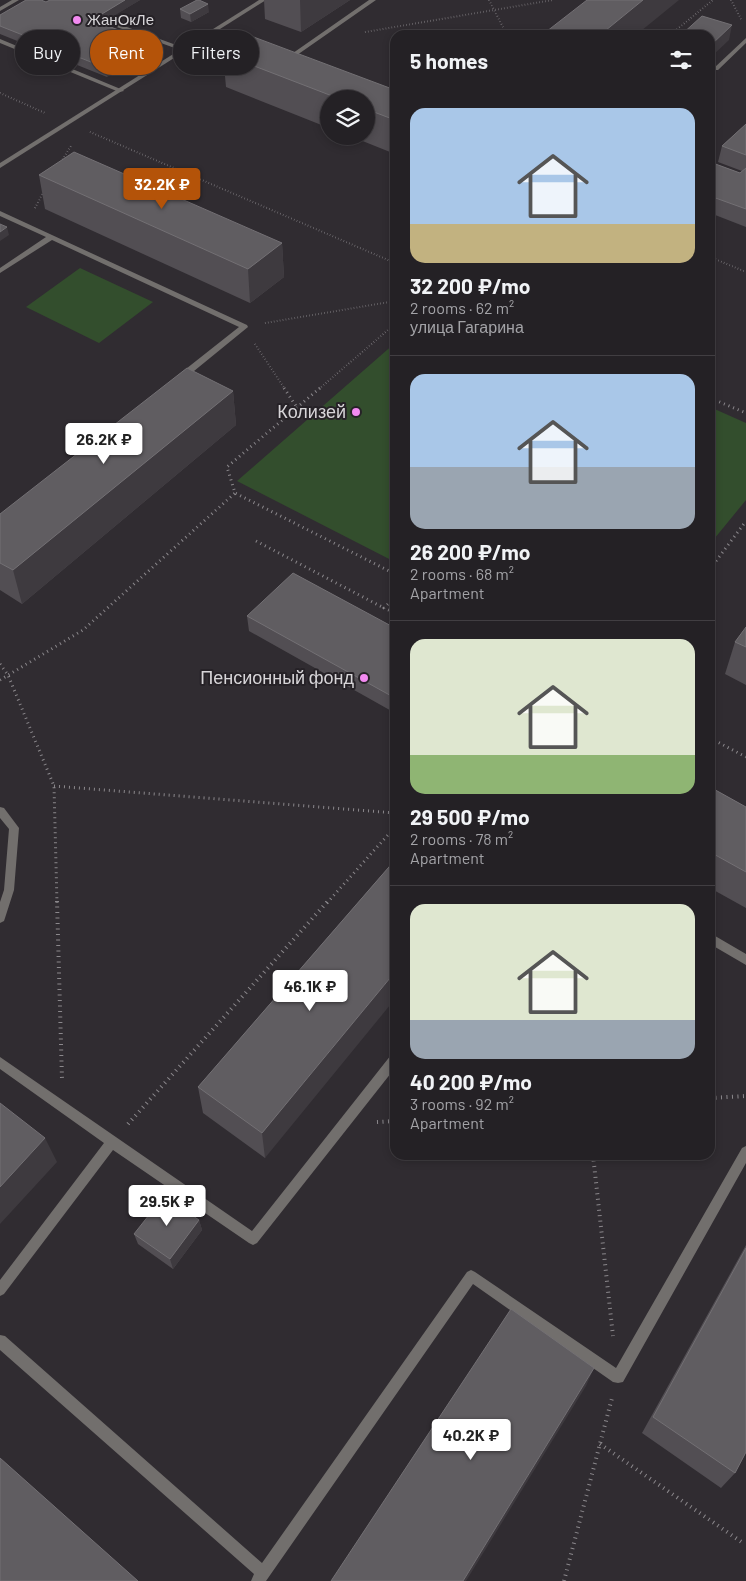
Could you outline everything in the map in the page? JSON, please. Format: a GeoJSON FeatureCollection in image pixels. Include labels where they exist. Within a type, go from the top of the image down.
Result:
{"type":"FeatureCollection","features":[{"type":"Feature","properties":{"kind":"street"},"geometry":{"type":"LineString","coordinates":[[0,9],[16,0]]}},
{"type":"Feature","properties":{"kind":"street"},"geometry":{"type":"LineString","coordinates":[[217,30],[263,0]]}},
{"type":"Feature","properties":{"kind":"street"},"geometry":{"type":"LineString","coordinates":[[284,62],[373,0]]}},
{"type":"Feature","properties":{"kind":"street"},"geometry":{"type":"LineString","coordinates":[[116,25],[173,46]]}},
{"type":"Feature","properties":{"kind":"street"},"geometry":{"type":"LineString","coordinates":[[716,69],[746,40]]}},
{"type":"Feature","properties":{"kind":"street"},"geometry":{"type":"LineString","coordinates":[[0,41],[121,91]]}},
{"type":"Feature","properties":{"kind":"street"},"geometry":{"type":"LineString","coordinates":[[0,166],[173,58]]}},
{"type":"Feature","properties":{"kind":"street"},"geometry":{"type":"LineString","coordinates":[[275,58],[293,65]]}},
{"type":"Feature","properties":{"kind":"street"},"geometry":{"type":"LineString","coordinates":[[0,213],[26,223],[51,237],[244,327],[176,381]]}},
{"type":"Feature","properties":{"kind":"street"},"geometry":{"type":"LineString","coordinates":[[0,271],[51,237]]}},
{"type":"Feature","properties":{"kind":"street"},"geometry":{"type":"LineString","coordinates":[[0,811],[14,828],[9,890],[0,918]]}},
{"type":"Feature","properties":{"kind":"street"},"geometry":{"type":"LineString","coordinates":[[715,941],[746,960]]}},
{"type":"Feature","properties":{"kind":"street"},"geometry":{"type":"LineString","coordinates":[[0,1062],[63,1108],[253,1239],[390,1065]]}},
{"type":"Feature","properties":{"kind":"street"},"geometry":{"type":"LineString","coordinates":[[0,1290],[112,1142]]}},
{"type":"Feature","properties":{"kind":"street"},"geometry":{"type":"LineString","coordinates":[[0,1341],[260,1577],[471,1276],[618,1377],[746,1152]]}},
{"type":"Feature","properties":{"kind":"path"},"geometry":{"type":"LineString","coordinates":[[489,0],[504,30]]}},
{"type":"Feature","properties":{"kind":"path"},"geometry":{"type":"LineString","coordinates":[[362,32],[553,0]]}},
{"type":"Feature","properties":{"kind":"path"},"geometry":{"type":"LineString","coordinates":[[676,30],[713,0]]}},
{"type":"Feature","properties":{"kind":"path"},"geometry":{"type":"LineString","coordinates":[[731,0],[742,22]]}},
{"type":"Feature","properties":{"kind":"path"},"geometry":{"type":"LineString","coordinates":[[0,94],[390,261]]}},
{"type":"Feature","properties":{"kind":"path"},"geometry":{"type":"LineString","coordinates":[[58,168],[81,128]]}},
{"type":"Feature","properties":{"kind":"path"},"geometry":{"type":"LineString","coordinates":[[26,223],[49,184]]}},
{"type":"Feature","properties":{"kind":"path"},"geometry":{"type":"LineString","coordinates":[[715,259],[746,272]]}},
{"type":"Feature","properties":{"kind":"path"},"geometry":{"type":"LineString","coordinates":[[298,409],[244,327],[390,302]]}},
{"type":"Feature","properties":{"kind":"path"},"geometry":{"type":"LineString","coordinates":[[390,328],[298,409],[227,467],[235,493],[390,571]]}},
{"type":"Feature","properties":{"kind":"path"},"geometry":{"type":"LineString","coordinates":[[715,400],[746,413]]}},
{"type":"Feature","properties":{"kind":"path"},"geometry":{"type":"LineString","coordinates":[[0,680],[82,630],[235,493]]}},
{"type":"Feature","properties":{"kind":"path"},"geometry":{"type":"LineString","coordinates":[[715,561],[746,521]]}},
{"type":"Feature","properties":{"kind":"path"},"geometry":{"type":"LineString","coordinates":[[256,541],[390,611]]}},
{"type":"Feature","properties":{"kind":"path"},"geometry":{"type":"LineString","coordinates":[[384,608],[390,602]]}},
{"type":"Feature","properties":{"kind":"path"},"geometry":{"type":"LineString","coordinates":[[0,664],[8,675],[54,786],[63,1108]]}},
{"type":"Feature","properties":{"kind":"path"},"geometry":{"type":"LineString","coordinates":[[715,741],[746,757]]}},
{"type":"Feature","properties":{"kind":"path"},"geometry":{"type":"LineString","coordinates":[[54,786],[390,813]]}},
{"type":"Feature","properties":{"kind":"path"},"geometry":{"type":"LineString","coordinates":[[112,1142],[390,833]]}},
{"type":"Feature","properties":{"kind":"path"},"geometry":{"type":"LineString","coordinates":[[715,1098],[746,1096]]}},
{"type":"Feature","properties":{"kind":"path"},"geometry":{"type":"LineString","coordinates":[[564,1581],[618,1377],[594,1160]]}},
{"type":"Feature","properties":{"kind":"path"},"geometry":{"type":"LineString","coordinates":[[600,1444],[744,1542]]}},
{"type":"Feature","properties":{"kind":"green space"},"geometry":{"type":"Polygon","coordinates":[[[80,268],[153,302],[99,343],[26,307],[80,268]]]}},
{"type":"Feature","properties":{"kind":"green space","name":"Колизей"},"geometry":{"type":"Polygon","coordinates":[[[390,347],[390,559],[237,481],[390,347]]]}},
{"type":"Feature","properties":{"kind":"green space"},"geometry":{"type":"Polygon","coordinates":[[[715,409],[746,423],[746,500],[715,538],[715,409]]]}},
{"type":"Feature","properties":{"kind":"building"},"geometry":{"type":"Polygon","coordinates":[[[26,0],[46,2],[50,0],[125,0],[92,20],[119,30],[90,30],[90,62],[80,58],[80,30],[15,30],[15,32],[0,26],[0,15],[26,0]]]}},
{"type":"Feature","properties":{"kind":"building"},"geometry":{"type":"Polygon","coordinates":[[[197,0],[208,4],[190,14],[180,9],[197,0]]]}},
{"type":"Feature","properties":{"kind":"building"},"geometry":{"type":"Polygon","coordinates":[[[587,0],[643,0],[606,30],[548,30],[587,0]]]}},
{"type":"Feature","properties":{"kind":"building"},"geometry":{"type":"Polygon","coordinates":[[[702,16],[732,25],[715,41],[715,30],[687,30],[702,16]]]}},
{"type":"Feature","properties":{"kind":"building"},"geometry":{"type":"Polygon","coordinates":[[[259,39],[390,88],[390,118],[375,112],[375,90],[320,91],[259,68],[259,39]]]}},
{"type":"Feature","properties":{"kind":"building"},"geometry":{"type":"Polygon","coordinates":[[[746,124],[746,155],[722,146],[746,124]]]}},
{"type":"Feature","properties":{"kind":"building"},"geometry":{"type":"Polygon","coordinates":[[[74,152],[282,243],[248,269],[39,175],[74,152]]]}},
{"type":"Feature","properties":{"kind":"building"},"geometry":{"type":"Polygon","coordinates":[[[715,164],[740,173],[746,168],[746,209],[715,198],[715,164]]]}},
{"type":"Feature","properties":{"kind":"building"},"geometry":{"type":"Polygon","coordinates":[[[0,224],[7,227],[0,232],[0,224]]]}},
{"type":"Feature","properties":{"kind":"building"},"geometry":{"type":"Polygon","coordinates":[[[187,368],[233,391],[13,570],[0,563],[0,514],[187,368]]]}},
{"type":"Feature","properties":{"kind":"building","name":"Пенсионный фонд"},"geometry":{"type":"Polygon","coordinates":[[[293,573],[390,625],[390,695],[247,616],[293,573]]]}},
{"type":"Feature","properties":{"kind":"building"},"geometry":{"type":"Polygon","coordinates":[[[746,627],[746,647],[735,642],[746,627]]]}},
{"type":"Feature","properties":{"kind":"building"},"geometry":{"type":"Polygon","coordinates":[[[715,790],[746,807],[746,872],[715,855],[715,790]]]}},
{"type":"Feature","properties":{"kind":"building"},"geometry":{"type":"Polygon","coordinates":[[[390,866],[390,978],[262,1133],[198,1087],[390,866]]]}},
{"type":"Feature","properties":{"kind":"building"},"geometry":{"type":"Polygon","coordinates":[[[0,1103],[45,1138],[0,1187],[0,1103]]]}},
{"type":"Feature","properties":{"kind":"building"},"geometry":{"type":"Polygon","coordinates":[[[164,1196],[199,1220],[170,1259],[134,1234],[164,1196]]]}},
{"type":"Feature","properties":{"kind":"building"},"geometry":{"type":"Polygon","coordinates":[[[746,1248],[746,1452],[735,1473],[653,1417],[746,1248]]]}},
{"type":"Feature","properties":{"kind":"building"},"geometry":{"type":"Polygon","coordinates":[[[511,1309],[594,1368],[463,1581],[331,1581],[511,1309]]]}},
{"type":"Feature","properties":{"kind":"building"},"geometry":{"type":"Polygon","coordinates":[[[0,1458],[138,1581],[0,1581],[0,1458]]]}},
{"type":"Feature","properties":{"kind":"place","name":"ЖанОкЛе"},"geometry":{"type":"Point","coordinates":[77,20]}},
{"type":"Feature","properties":{"kind":"place","name":"Колизей"},"geometry":{"type":"Point","coordinates":[356,412]}},
{"type":"Feature","properties":{"kind":"place","name":"Пенсионный фонд"},"geometry":{"type":"Point","coordinates":[364,678]}}]}
